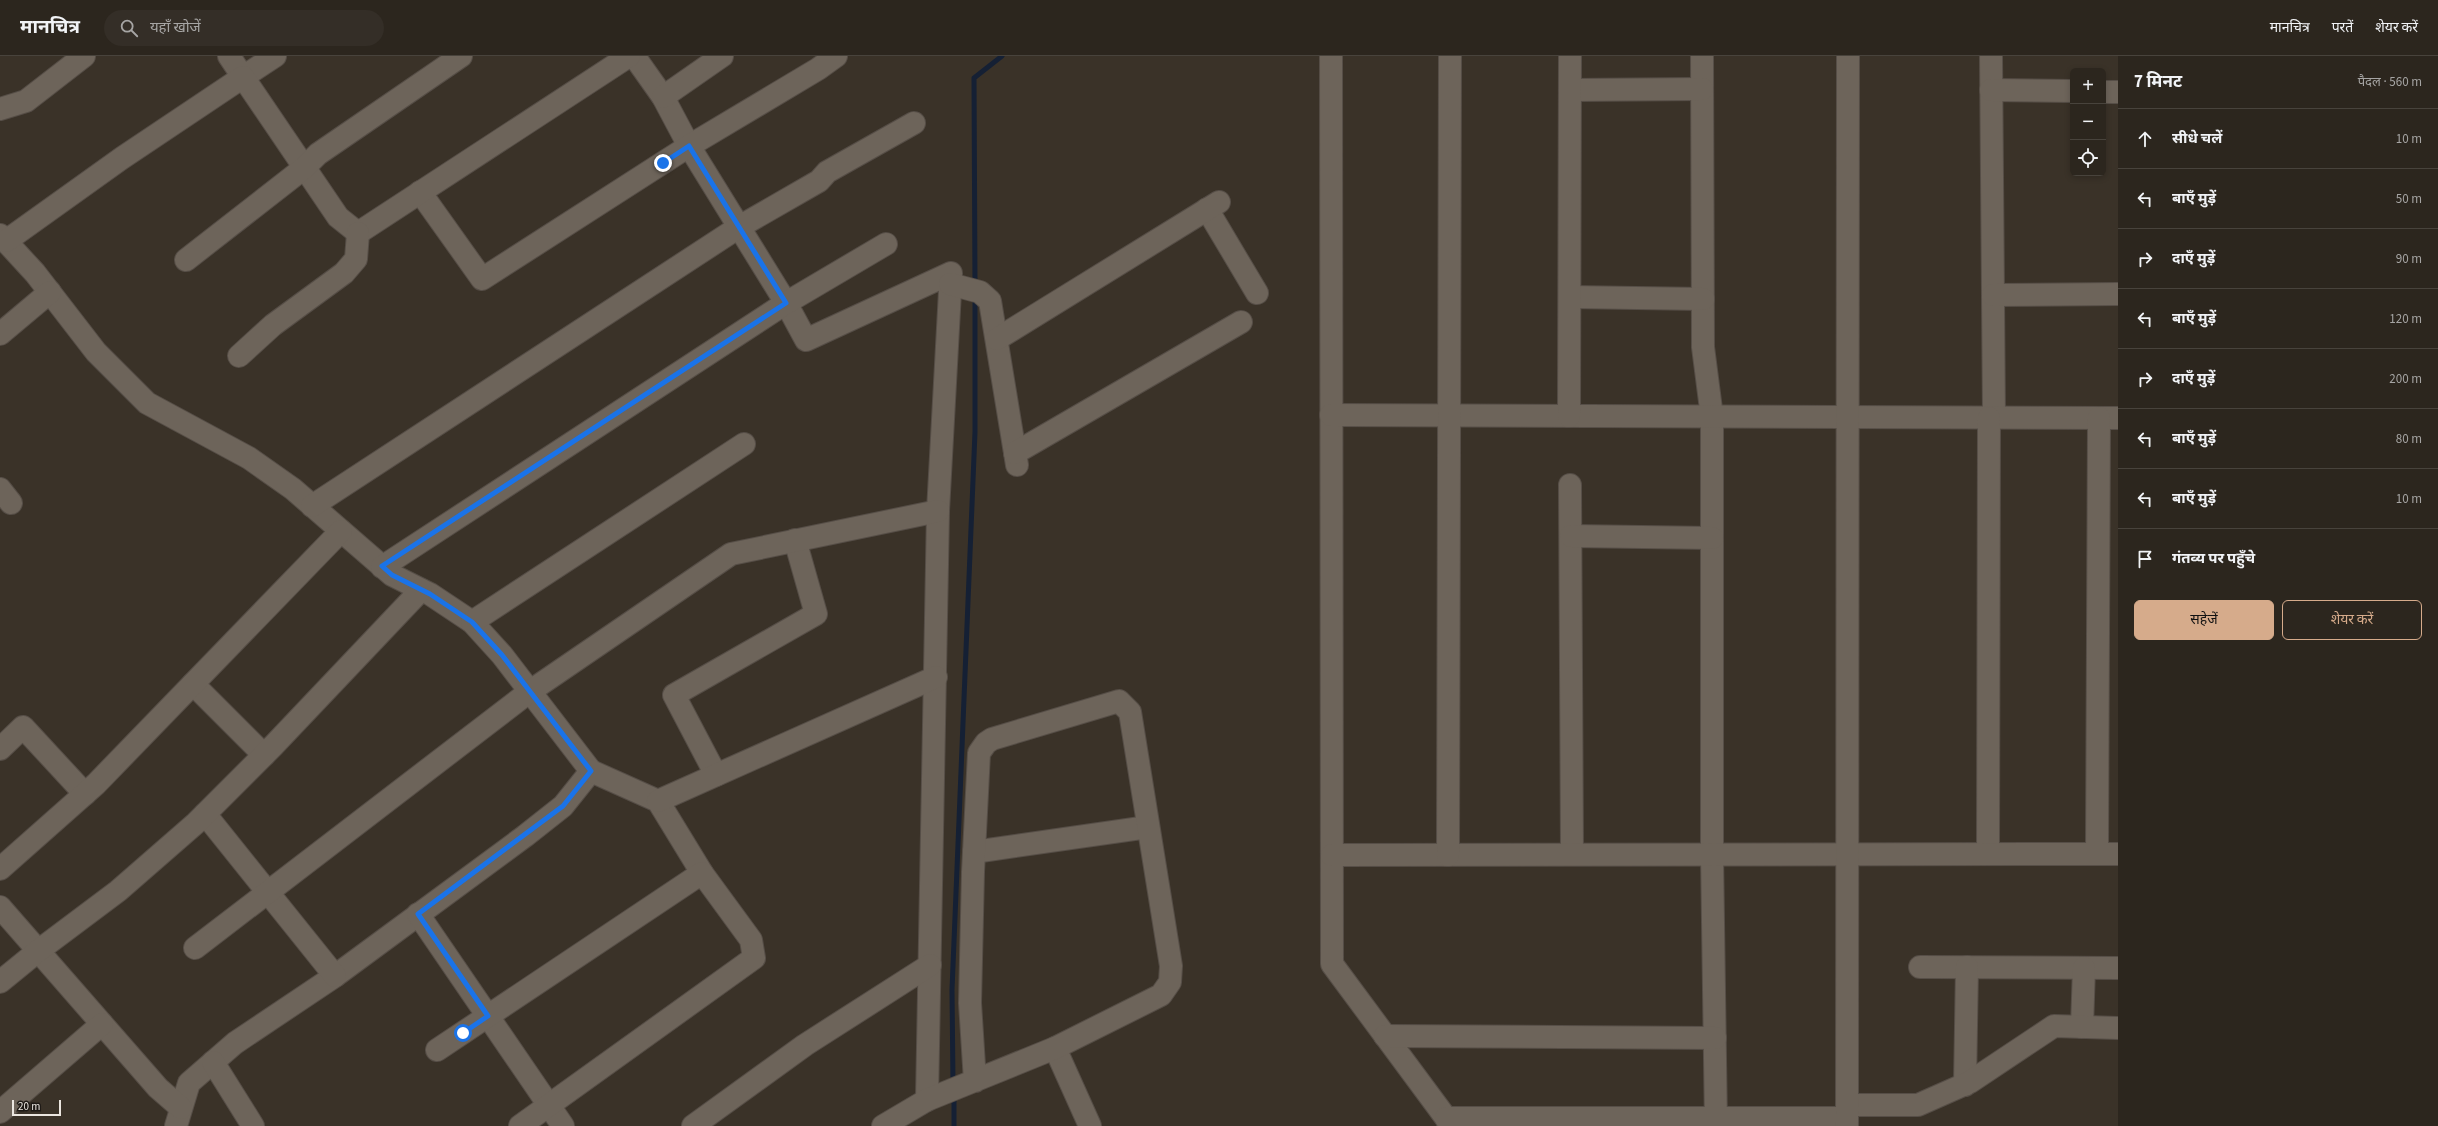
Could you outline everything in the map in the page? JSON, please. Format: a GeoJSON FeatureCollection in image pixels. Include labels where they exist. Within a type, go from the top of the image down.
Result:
{"type":"FeatureCollection","features":[{"type":"Feature","properties":{"kind":"street"},"geometry":{"type":"LineString","coordinates":[[0,109],[26,101],[84,56]]}},
{"type":"Feature","properties":{"kind":"street"},"geometry":{"type":"LineString","coordinates":[[229,56],[338,216],[358,233]]}},
{"type":"Feature","properties":{"kind":"street"},"geometry":{"type":"LineString","coordinates":[[275,56],[3,238],[50,292],[96,352],[147,403],[249,458],[293,489],[392,575],[421,590],[472,622],[502,655],[591,771],[658,801],[702,873],[751,940],[754,958],[520,1126]]}},
{"type":"Feature","properties":{"kind":"street"},"geometry":{"type":"LineString","coordinates":[[186,260],[304,168],[318,154],[461,56]]}},
{"type":"Feature","properties":{"kind":"street"},"geometry":{"type":"LineString","coordinates":[[358,233],[629,56]]}},
{"type":"Feature","properties":{"kind":"street"},"geometry":{"type":"LineString","coordinates":[[634,56],[663,97],[689,146],[786,303],[806,340],[951,273],[938,511],[930,965],[935,1097]]}},
{"type":"Feature","properties":{"kind":"street"},"geometry":{"type":"LineString","coordinates":[[663,97],[722,56]]}},
{"type":"Feature","properties":{"kind":"street"},"geometry":{"type":"LineString","coordinates":[[420,192],[482,279],[689,146],[818,69],[836,56]]}},
{"type":"Feature","properties":{"kind":"street"},"geometry":{"type":"LineString","coordinates":[[1331,56],[1332,964],[1448,1122],[1761,1122],[1847,1116],[1918,1105],[1965,1085],[2054,1026],[2118,1028]]}},
{"type":"Feature","properties":{"kind":"street"},"geometry":{"type":"LineString","coordinates":[[1448,854],[1450,56]]}},
{"type":"Feature","properties":{"kind":"street"},"geometry":{"type":"LineString","coordinates":[[1569,416],[1570,56]]}},
{"type":"Feature","properties":{"kind":"street"},"geometry":{"type":"LineString","coordinates":[[1702,56],[1703,347],[1712,417],[1712,854],[1716,1122]]}},
{"type":"Feature","properties":{"kind":"street"},"geometry":{"type":"LineString","coordinates":[[1847,1116],[1848,56]]}},
{"type":"Feature","properties":{"kind":"street"},"geometry":{"type":"LineString","coordinates":[[1988,854],[1993,295],[1991,56]]}},
{"type":"Feature","properties":{"kind":"street"},"geometry":{"type":"LineString","coordinates":[[1570,90],[1702,89]]}},
{"type":"Feature","properties":{"kind":"street"},"geometry":{"type":"LineString","coordinates":[[1991,90],[2070,91]]}},
{"type":"Feature","properties":{"kind":"street"},"geometry":{"type":"LineString","coordinates":[[2106,92],[2118,92]]}},
{"type":"Feature","properties":{"kind":"street"},"geometry":{"type":"LineString","coordinates":[[312,506],[739,228],[818,181],[827,172],[914,123]]}},
{"type":"Feature","properties":{"kind":"street"},"geometry":{"type":"LineString","coordinates":[[997,339],[1213,206],[1256,293]]}},
{"type":"Feature","properties":{"kind":"street"},"geometry":{"type":"LineString","coordinates":[[239,356],[273,325],[344,273],[356,258],[358,233]]}},
{"type":"Feature","properties":{"kind":"street"},"geometry":{"type":"LineString","coordinates":[[382,566],[786,303],[886,244]]}},
{"type":"Feature","properties":{"kind":"street"},"geometry":{"type":"LineString","coordinates":[[950,284],[980,292],[990,301],[1016,460],[1241,322]]}},
{"type":"Feature","properties":{"kind":"street"},"geometry":{"type":"LineString","coordinates":[[0,334],[50,292]]}},
{"type":"Feature","properties":{"kind":"street"},"geometry":{"type":"LineString","coordinates":[[1993,295],[2118,294]]}},
{"type":"Feature","properties":{"kind":"street"},"geometry":{"type":"LineString","coordinates":[[1570,297],[1703,298]]}},
{"type":"Feature","properties":{"kind":"street"},"geometry":{"type":"LineString","coordinates":[[1331,416],[2108,418],[2108,854],[1332,855]]}},
{"type":"Feature","properties":{"kind":"street"},"geometry":{"type":"LineString","coordinates":[[472,622],[744,444]]}},
{"type":"Feature","properties":{"kind":"street"},"geometry":{"type":"LineString","coordinates":[[1570,485],[1572,854]]}},
{"type":"Feature","properties":{"kind":"street"},"geometry":{"type":"LineString","coordinates":[[195,948],[529,692],[732,554],[938,511]]}},
{"type":"Feature","properties":{"kind":"street"},"geometry":{"type":"LineString","coordinates":[[0,869],[85,794],[341,531]]}},
{"type":"Feature","properties":{"kind":"street"},"geometry":{"type":"LineString","coordinates":[[1571,536],[1712,538]]}},
{"type":"Feature","properties":{"kind":"street"},"geometry":{"type":"LineString","coordinates":[[716,775],[674,695],[816,614],[795,540]]}},
{"type":"Feature","properties":{"kind":"street"},"geometry":{"type":"LineString","coordinates":[[0,982],[38,951],[118,891],[205,814],[264,755],[421,590]]}},
{"type":"Feature","properties":{"kind":"street"},"geometry":{"type":"LineString","coordinates":[[658,801],[936,677]]}},
{"type":"Feature","properties":{"kind":"street"},"geometry":{"type":"LineString","coordinates":[[193,684],[264,755]]}},
{"type":"Feature","properties":{"kind":"street"},"geometry":{"type":"LineString","coordinates":[[883,1126],[935,1097],[970,1083],[1055,1048],[1161,995],[1170,982],[1171,966],[1130,712],[1119,701],[992,739],[986,743],[979,753],[974,852],[970,1002],[970,1083]]}},
{"type":"Feature","properties":{"kind":"street"},"geometry":{"type":"LineString","coordinates":[[0,749],[23,727],[85,794]]}},
{"type":"Feature","properties":{"kind":"street"},"geometry":{"type":"LineString","coordinates":[[179,1117],[189,1083],[235,1042],[335,976],[563,806],[591,771]]}},
{"type":"Feature","properties":{"kind":"street"},"geometry":{"type":"LineString","coordinates":[[205,814],[335,976]]}},
{"type":"Feature","properties":{"kind":"street"},"geometry":{"type":"LineString","coordinates":[[974,852],[1148,827]]}},
{"type":"Feature","properties":{"kind":"street"},"geometry":{"type":"LineString","coordinates":[[437,1050],[702,873]]}},
{"type":"Feature","properties":{"kind":"street"},"geometry":{"type":"LineString","coordinates":[[0,907],[158,1088],[179,1117]]}},
{"type":"Feature","properties":{"kind":"street"},"geometry":{"type":"LineString","coordinates":[[418,914],[563,1126]]}},
{"type":"Feature","properties":{"kind":"street"},"geometry":{"type":"LineString","coordinates":[[693,1126],[805,1045],[930,965]]}},
{"type":"Feature","properties":{"kind":"street"},"geometry":{"type":"LineString","coordinates":[[1920,967],[2118,968]]}},
{"type":"Feature","properties":{"kind":"street"},"geometry":{"type":"LineString","coordinates":[[1965,1085],[1967,967]]}},
{"type":"Feature","properties":{"kind":"street"},"geometry":{"type":"LineString","coordinates":[[2082,1027],[2084,968]]}},
{"type":"Feature","properties":{"kind":"street"},"geometry":{"type":"LineString","coordinates":[[0,1112],[102,1024]]}},
{"type":"Feature","properties":{"kind":"street"},"geometry":{"type":"LineString","coordinates":[[1386,1036],[1715,1038]]}},
{"type":"Feature","properties":{"kind":"street"},"geometry":{"type":"LineString","coordinates":[[1055,1048],[1090,1126]]}},
{"type":"Feature","properties":{"kind":"street"},"geometry":{"type":"LineString","coordinates":[[213,1062],[253,1126]]}},
{"type":"Feature","properties":{"kind":"waterway"},"geometry":{"type":"LineString","coordinates":[[975,285],[974,78],[1002,56]]}},
{"type":"Feature","properties":{"kind":"waterway"},"geometry":{"type":"LineString","coordinates":[[953,1083],[952,990],[975,432],[975,295]]}},
{"type":"Feature","properties":{"kind":"waterway"},"geometry":{"type":"LineString","coordinates":[[954,1095],[954,1126]]}},
{"type":"Feature","properties":{"kind":"route"},"geometry":{"type":"LineString","coordinates":[[463,1033],[488,1016],[418,914],[563,806],[591,771],[502,655],[472,622],[430,594],[392,575],[382,566],[786,303],[689,146],[663,163]]}}]}
